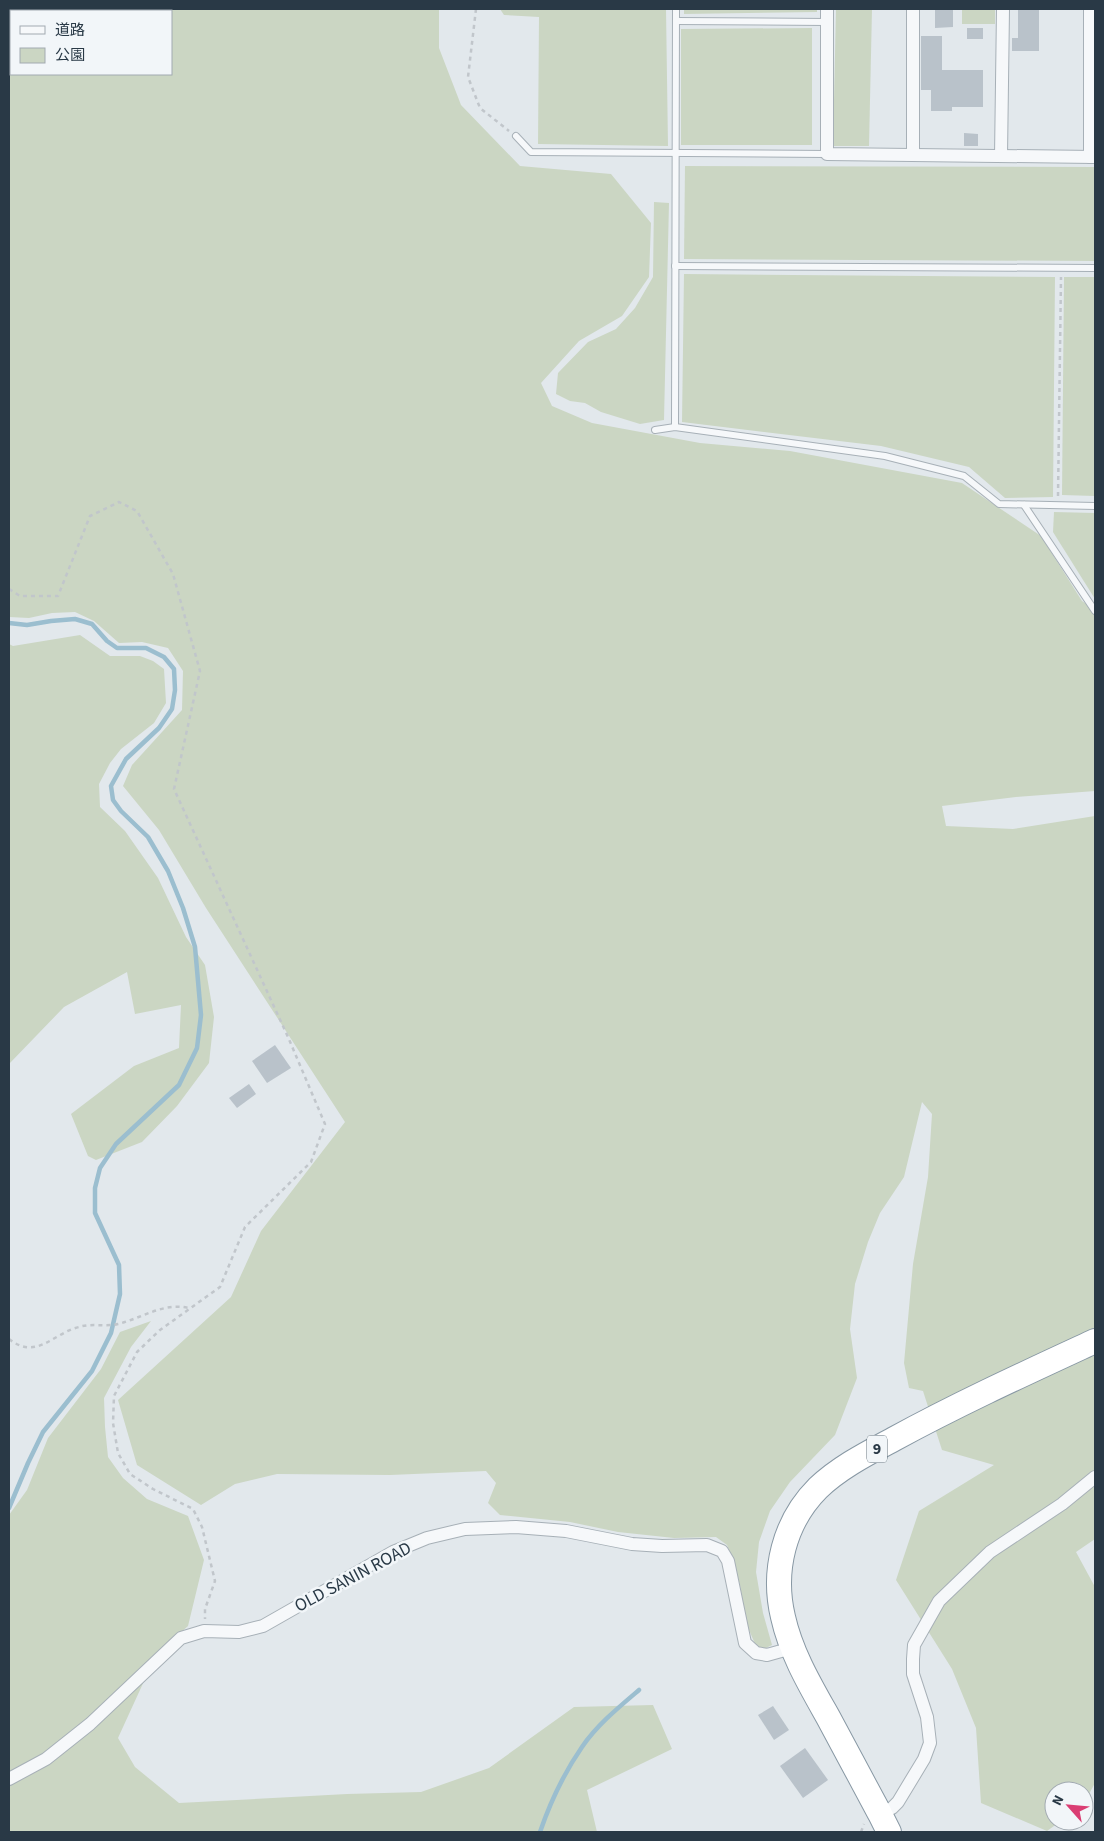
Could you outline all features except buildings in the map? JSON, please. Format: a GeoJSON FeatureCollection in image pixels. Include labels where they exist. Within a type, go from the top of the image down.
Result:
{"type":"FeatureCollection","features":[{"type":"Feature","properties":{"kind":"highway","name":"9"},"geometry":{"type":"LineString","coordinates":[[885,1823],[792,1648],[781,1607],[779,1588],[780,1560],[787,1534],[799,1512],[818,1488],[848,1465],[937,1415],[1095,1341]]}},
{"type":"Feature","properties":{"kind":"street"},"geometry":{"type":"LineString","coordinates":[[828,9],[827,154],[1093,157],[1090,9]]}},
{"type":"Feature","properties":{"kind":"street"},"geometry":{"type":"LineString","coordinates":[[913,155],[914,9]]}},
{"type":"Feature","properties":{"kind":"street"},"geometry":{"type":"LineString","coordinates":[[1001,156],[1003,9]]}},
{"type":"Feature","properties":{"kind":"street"},"geometry":{"type":"LineString","coordinates":[[885,1823],[892,1808],[898,1802],[924,1759],[930,1743],[927,1717],[913,1674],[913,1659],[914,1645],[939,1601],[990,1552],[1062,1504],[1095,1477]]}},
{"type":"Feature","properties":{"kind":"street","name":"OLD SANIN ROAD"},"geometry":{"type":"LineString","coordinates":[[9,1779],[46,1758],[83,1730],[181,1638],[204,1630],[239,1632],[263,1626],[392,1552],[427,1538],[465,1529],[516,1527],[566,1531],[632,1544],[662,1546],[707,1545],[722,1551],[728,1561],[745,1643],[756,1653],[767,1654],[792,1648]]}},
{"type":"Feature","properties":{"kind":"lane"},"geometry":{"type":"LineString","coordinates":[[675,426],[676,9]]}},
{"type":"Feature","properties":{"kind":"lane"},"geometry":{"type":"LineString","coordinates":[[676,21],[827,22]]}},
{"type":"Feature","properties":{"kind":"lane"},"geometry":{"type":"LineString","coordinates":[[516,136],[531,152],[827,154]]}},
{"type":"Feature","properties":{"kind":"lane"},"geometry":{"type":"LineString","coordinates":[[675,266],[1095,268]]}},
{"type":"Feature","properties":{"kind":"lane"},"geometry":{"type":"LineString","coordinates":[[654,430],[675,426],[885,456],[964,476],[999,504],[1095,506]]}},
{"type":"Feature","properties":{"kind":"lane"},"geometry":{"type":"LineString","coordinates":[[1024,505],[1095,611]]}},
{"type":"Feature","properties":{"kind":"path"},"geometry":{"type":"LineString","coordinates":[[476,9],[468,77],[480,108],[516,136]]}},
{"type":"Feature","properties":{"kind":"path"},"geometry":{"type":"LineString","coordinates":[[1058,505],[1061,268]]}},
{"type":"Feature","properties":{"kind":"path"},"geometry":{"type":"LineString","coordinates":[[9,589],[20,596],[58,596],[90,516],[119,502],[137,511],[173,574],[200,671],[174,789],[288,1037],[325,1124],[311,1162],[245,1227],[220,1287],[160,1330],[137,1352],[114,1396],[112,1423],[118,1453],[130,1474],[153,1490],[193,1509],[202,1526],[215,1581],[205,1609],[204,1630]]}},
{"type":"Feature","properties":{"kind":"path"},"geometry":{"type":"LineString","coordinates":[[9,1339],[16,1345],[36,1348],[79,1327],[117,1324],[154,1311],[180,1306],[189,1308]]}},
{"type":"Feature","properties":{"kind":"green space"},"geometry":{"type":"Polygon","coordinates":[[[9,9],[439,9],[439,48],[461,105],[520,166],[611,174],[651,223],[649,277],[622,316],[579,341],[541,383],[552,406],[592,423],[700,443],[790,451],[962,483],[1041,536],[1082,601],[1095,610],[1095,791],[1016,797],[942,806],[946,826],[1013,829],[1095,816],[1095,1539],[1076,1552],[1095,1587],[1095,1783],[1094,1785],[1094,1781],[1044,1781],[1044,1830],[981,1803],[976,1728],[952,1669],[896,1580],[919,1511],[994,1465],[942,1450],[923,1391],[909,1388],[904,1363],[913,1264],[928,1177],[932,1114],[922,1102],[904,1177],[880,1213],[868,1242],[855,1284],[850,1329],[857,1378],[835,1435],[790,1482],[770,1511],[759,1542],[756,1572],[763,1613],[772,1645],[764,1649],[756,1646],[746,1623],[740,1585],[727,1545],[716,1537],[674,1538],[618,1532],[570,1522],[500,1515],[488,1503],[496,1483],[486,1471],[390,1475],[277,1474],[235,1484],[201,1505],[137,1465],[118,1400],[231,1297],[261,1231],[345,1122],[206,908],[159,830],[123,786],[132,765],[182,710],[183,671],[168,648],[142,642],[119,643],[94,621],[75,612],[52,613],[29,618],[9,617],[9,9]]]}},
{"type":"Feature","properties":{"kind":"green space"},"geometry":{"type":"Polygon","coordinates":[[[500,9],[666,9],[668,146],[538,144],[539,17],[504,15],[500,9]]]}},
{"type":"Feature","properties":{"kind":"green space"},"geometry":{"type":"Polygon","coordinates":[[[684,9],[817,9],[817,12],[684,14],[684,9]]]}},
{"type":"Feature","properties":{"kind":"green space"},"geometry":{"type":"Polygon","coordinates":[[[836,9],[872,9],[869,146],[833,146],[836,9]]]}},
{"type":"Feature","properties":{"kind":"green space"},"geometry":{"type":"Polygon","coordinates":[[[962,9],[995,9],[995,24],[962,24],[962,9]]]}},
{"type":"Feature","properties":{"kind":"green space"},"geometry":{"type":"Polygon","coordinates":[[[812,28],[812,145],[681,145],[681,29],[812,28]]]}},
{"type":"Feature","properties":{"kind":"green space"},"geometry":{"type":"Polygon","coordinates":[[[685,166],[1095,167],[1095,261],[684,259],[685,166]]]}},
{"type":"Feature","properties":{"kind":"green space"},"geometry":{"type":"Polygon","coordinates":[[[654,202],[669,203],[664,420],[640,424],[601,412],[585,403],[570,401],[556,394],[558,373],[588,342],[616,329],[635,308],[653,277],[654,202]]]}},
{"type":"Feature","properties":{"kind":"green space"},"geometry":{"type":"Polygon","coordinates":[[[684,274],[1055,277],[1053,497],[1005,498],[969,467],[881,446],[682,422],[684,274]]]}},
{"type":"Feature","properties":{"kind":"green space"},"geometry":{"type":"Polygon","coordinates":[[[1064,277],[1095,277],[1095,496],[1062,495],[1064,277]]]}},
{"type":"Feature","properties":{"kind":"green space"},"geometry":{"type":"Polygon","coordinates":[[[1054,512],[1095,513],[1095,599],[1053,532],[1054,512]]]}},
{"type":"Feature","properties":{"kind":"green space"},"geometry":{"type":"Polygon","coordinates":[[[80,635],[110,656],[140,656],[153,661],[164,669],[166,703],[154,723],[121,749],[110,763],[99,784],[100,807],[125,831],[158,878],[186,937],[205,965],[214,1017],[209,1063],[177,1106],[142,1142],[96,1160],[88,1156],[71,1114],[134,1066],[179,1048],[181,1005],[135,1014],[127,972],[64,1007],[9,1064],[9,644],[13,646],[80,635]]]}},
{"type":"Feature","properties":{"kind":"green space"},"geometry":{"type":"Polygon","coordinates":[[[151,1321],[131,1347],[104,1398],[108,1457],[123,1478],[147,1499],[188,1516],[204,1560],[188,1626],[156,1655],[118,1738],[135,1767],[179,1803],[421,1792],[489,1768],[574,1707],[653,1705],[672,1749],[587,1790],[597,1832],[9,1832],[9,1515],[27,1490],[48,1438],[101,1369],[120,1332],[151,1321]]]}},
{"type":"Feature","properties":{"kind":"waterway"},"geometry":{"type":"LineString","coordinates":[[9,623],[27,625],[75,619],[92,624],[107,641],[117,648],[146,648],[164,657],[174,669],[175,690],[172,709],[159,728],[126,759],[111,786],[113,800],[121,811],[148,837],[168,871],[183,908],[195,947],[201,1015],[197,1048],[179,1085],[116,1144],[100,1168],[95,1188],[95,1213],[119,1265],[120,1294],[111,1333],[92,1371],[43,1432],[9,1508]]}},
{"type":"Feature","properties":{"kind":"waterway"},"geometry":{"type":"LineString","coordinates":[[540,1832],[558,1788],[582,1747],[601,1724],[639,1690]]}}]}
